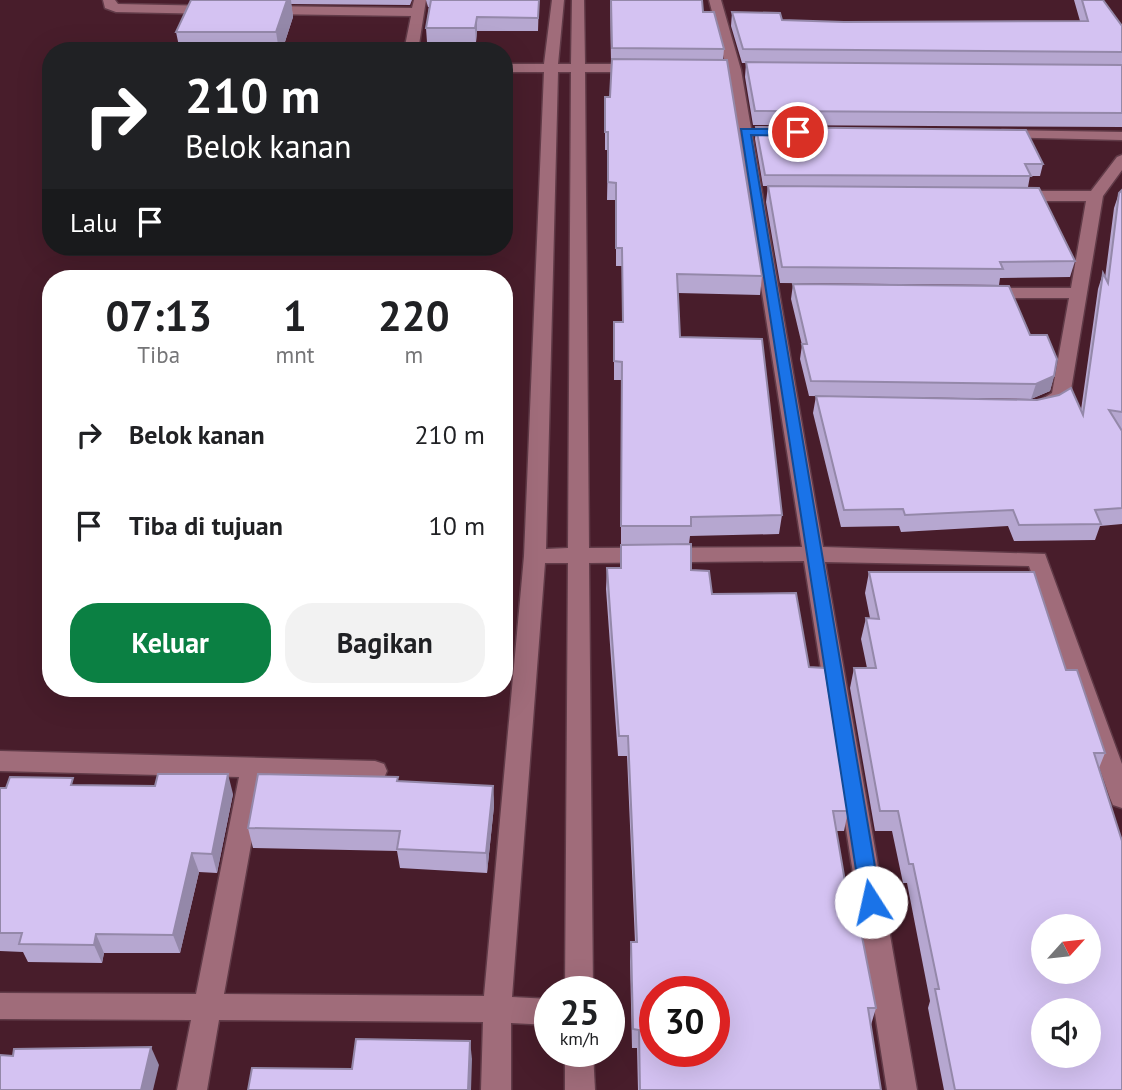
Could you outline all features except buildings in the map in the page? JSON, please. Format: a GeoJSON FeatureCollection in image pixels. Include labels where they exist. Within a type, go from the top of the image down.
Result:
{"type":"FeatureCollection","features":[{"type":"Feature","properties":{"kind":"street"},"geometry":{"type":"LineString","coordinates":[[109,0],[110,5],[116,8],[225,10]]}},
{"type":"Feature","properties":{"kind":"street"},"geometry":{"type":"LineString","coordinates":[[496,1090],[497,1009],[535,556],[551,67],[558,0]]}},
{"type":"Feature","properties":{"kind":"street"},"geometry":{"type":"LineString","coordinates":[[578,0],[579,976]]}},
{"type":"Feature","properties":{"kind":"street"},"geometry":{"type":"LineString","coordinates":[[715,0],[751,132],[779,291],[798,405],[812,554],[902,1090]]}},
{"type":"Feature","properties":{"kind":"street"},"geometry":{"type":"LineString","coordinates":[[253,10],[418,6],[412,42]]}},
{"type":"Feature","properties":{"kind":"street"},"geometry":{"type":"LineString","coordinates":[[513,68],[656,69]]}},
{"type":"Feature","properties":{"kind":"street"},"geometry":{"type":"LineString","coordinates":[[982,134],[1122,136]]}},
{"type":"Feature","properties":{"kind":"street"},"geometry":{"type":"LineString","coordinates":[[1019,407],[1046,405],[1060,396],[1095,196],[1122,160]]}},
{"type":"Feature","properties":{"kind":"street"},"geometry":{"type":"LineString","coordinates":[[1000,195],[1095,196]]}},
{"type":"Feature","properties":{"kind":"street"},"geometry":{"type":"LineString","coordinates":[[967,293],[1079,293]]}},
{"type":"Feature","properties":{"kind":"street"},"geometry":{"type":"LineString","coordinates":[[535,556],[812,554],[1037,559],[1122,798]]}},
{"type":"Feature","properties":{"kind":"street"},"geometry":{"type":"LineString","coordinates":[[0,761],[375,771]]}},
{"type":"Feature","properties":{"kind":"street"},"geometry":{"type":"LineString","coordinates":[[192,1090],[253,768]]}},
{"type":"Feature","properties":{"kind":"street"},"geometry":{"type":"LineString","coordinates":[[0,1006],[534,1011]]}},
{"type":"Feature","properties":{"kind":"street"},"geometry":{"type":"LineString","coordinates":[[579,1067],[580,1090]]}},
{"type":"Feature","properties":{"kind":"route"},"geometry":{"type":"LineString","coordinates":[[798,132],[744,132],[791,404],[812,554],[871,902]]}}]}
